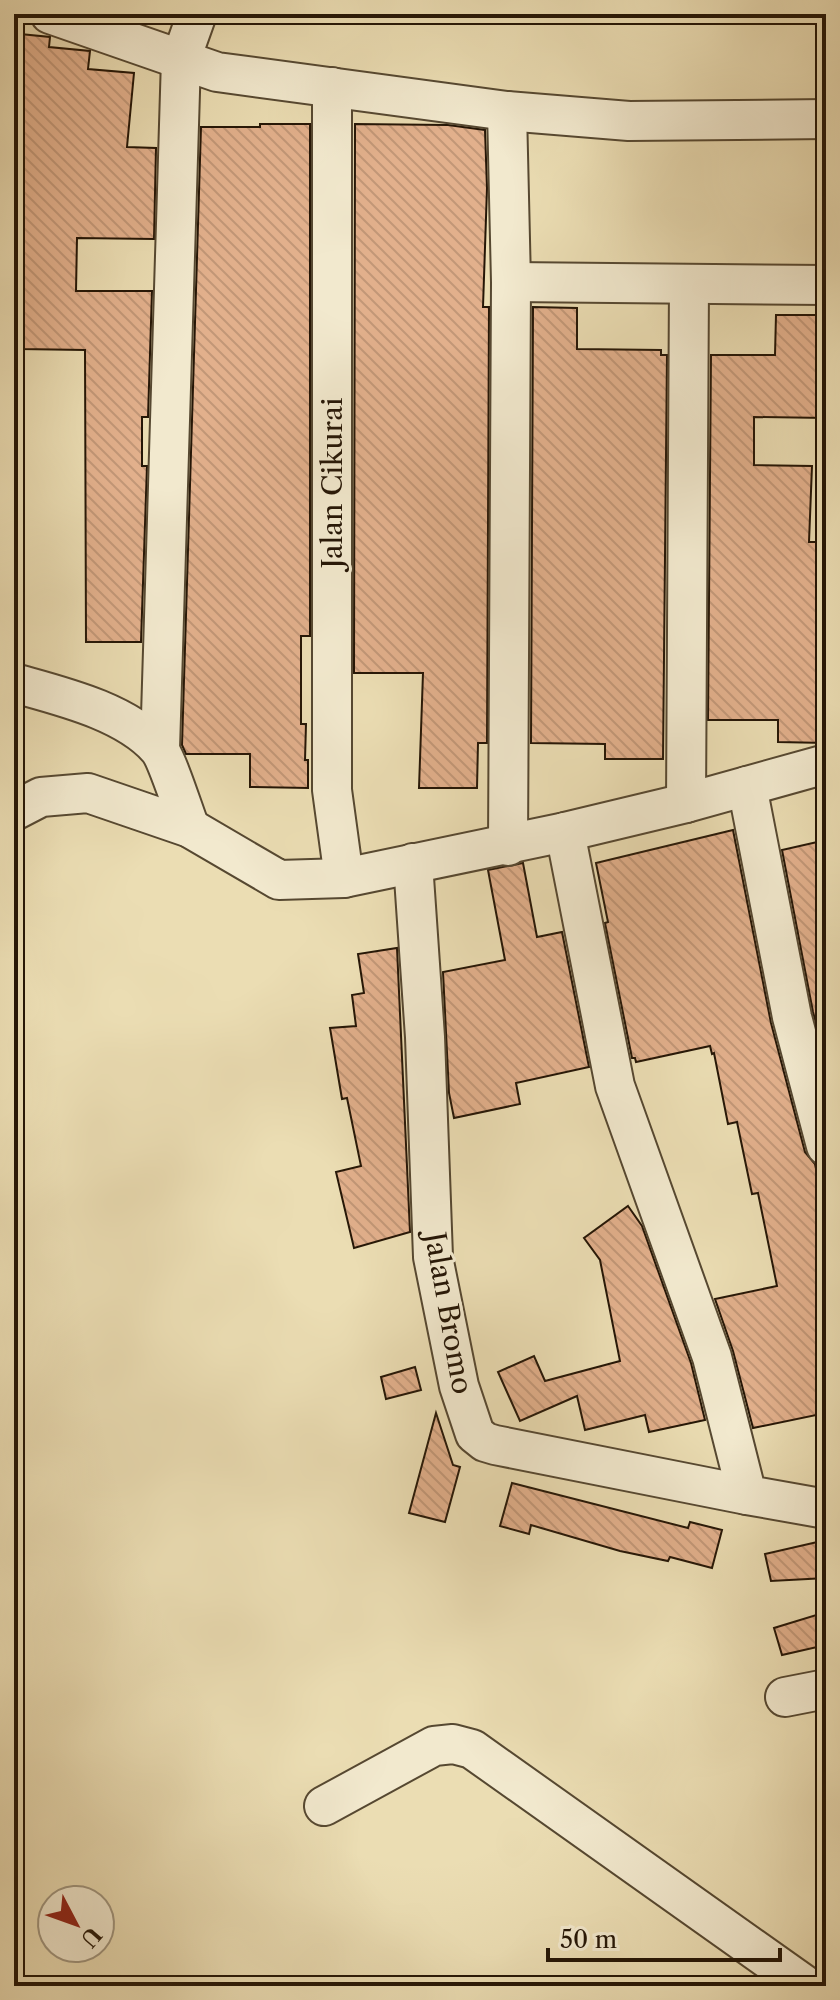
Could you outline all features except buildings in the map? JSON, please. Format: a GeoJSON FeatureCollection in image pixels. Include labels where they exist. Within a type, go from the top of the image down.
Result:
{"type":"FeatureCollection","features":[{"type":"Feature","properties":{"kind":"street"},"geometry":{"type":"LineString","coordinates":[[50,14],[217,72],[507,111],[629,121],[826,119]]}},
{"type":"Feature","properties":{"kind":"street"},"geometry":{"type":"LineString","coordinates":[[190,828],[160,749],[181,59],[197,14]]}},
{"type":"Feature","properties":{"kind":"street","name":"Jalan Cikurai"},"geometry":{"type":"LineString","coordinates":[[332,87],[332,790],[344,878]]}},
{"type":"Feature","properties":{"kind":"street"},"geometry":{"type":"LineString","coordinates":[[507,111],[511,282],[508,846]]}},
{"type":"Feature","properties":{"kind":"street"},"geometry":{"type":"LineString","coordinates":[[511,282],[826,285]]}},
{"type":"Feature","properties":{"kind":"street"},"geometry":{"type":"LineString","coordinates":[[686,803],[689,285]]}},
{"type":"Feature","properties":{"kind":"street"},"geometry":{"type":"LineString","coordinates":[[14,683],[84,703],[122,722],[160,749]]}},
{"type":"Feature","properties":{"kind":"street"},"geometry":{"type":"LineString","coordinates":[[14,811],[41,797],[88,793],[190,828],[279,880],[344,878],[508,846],[686,803],[826,764]]}},
{"type":"Feature","properties":{"kind":"street"},"geometry":{"type":"LineString","coordinates":[[747,786],[792,1017],[826,1146]]}},
{"type":"Feature","properties":{"kind":"street"},"geometry":{"type":"LineString","coordinates":[[565,832],[615,1086],[712,1357],[747,1495]]}},
{"type":"Feature","properties":{"kind":"street","name":"Jalan Bromo"},"geometry":{"type":"LineString","coordinates":[[413,863],[425,1037],[433,1257],[459,1386],[475,1434],[495,1445],[826,1509]]}},
{"type":"Feature","properties":{"kind":"street"},"geometry":{"type":"LineString","coordinates":[[785,1697],[826,1689]]}},
{"type":"Feature","properties":{"kind":"street"},"geometry":{"type":"LineString","coordinates":[[324,1806],[434,1746],[453,1744],[472,1749],[806,1986]]}}]}
